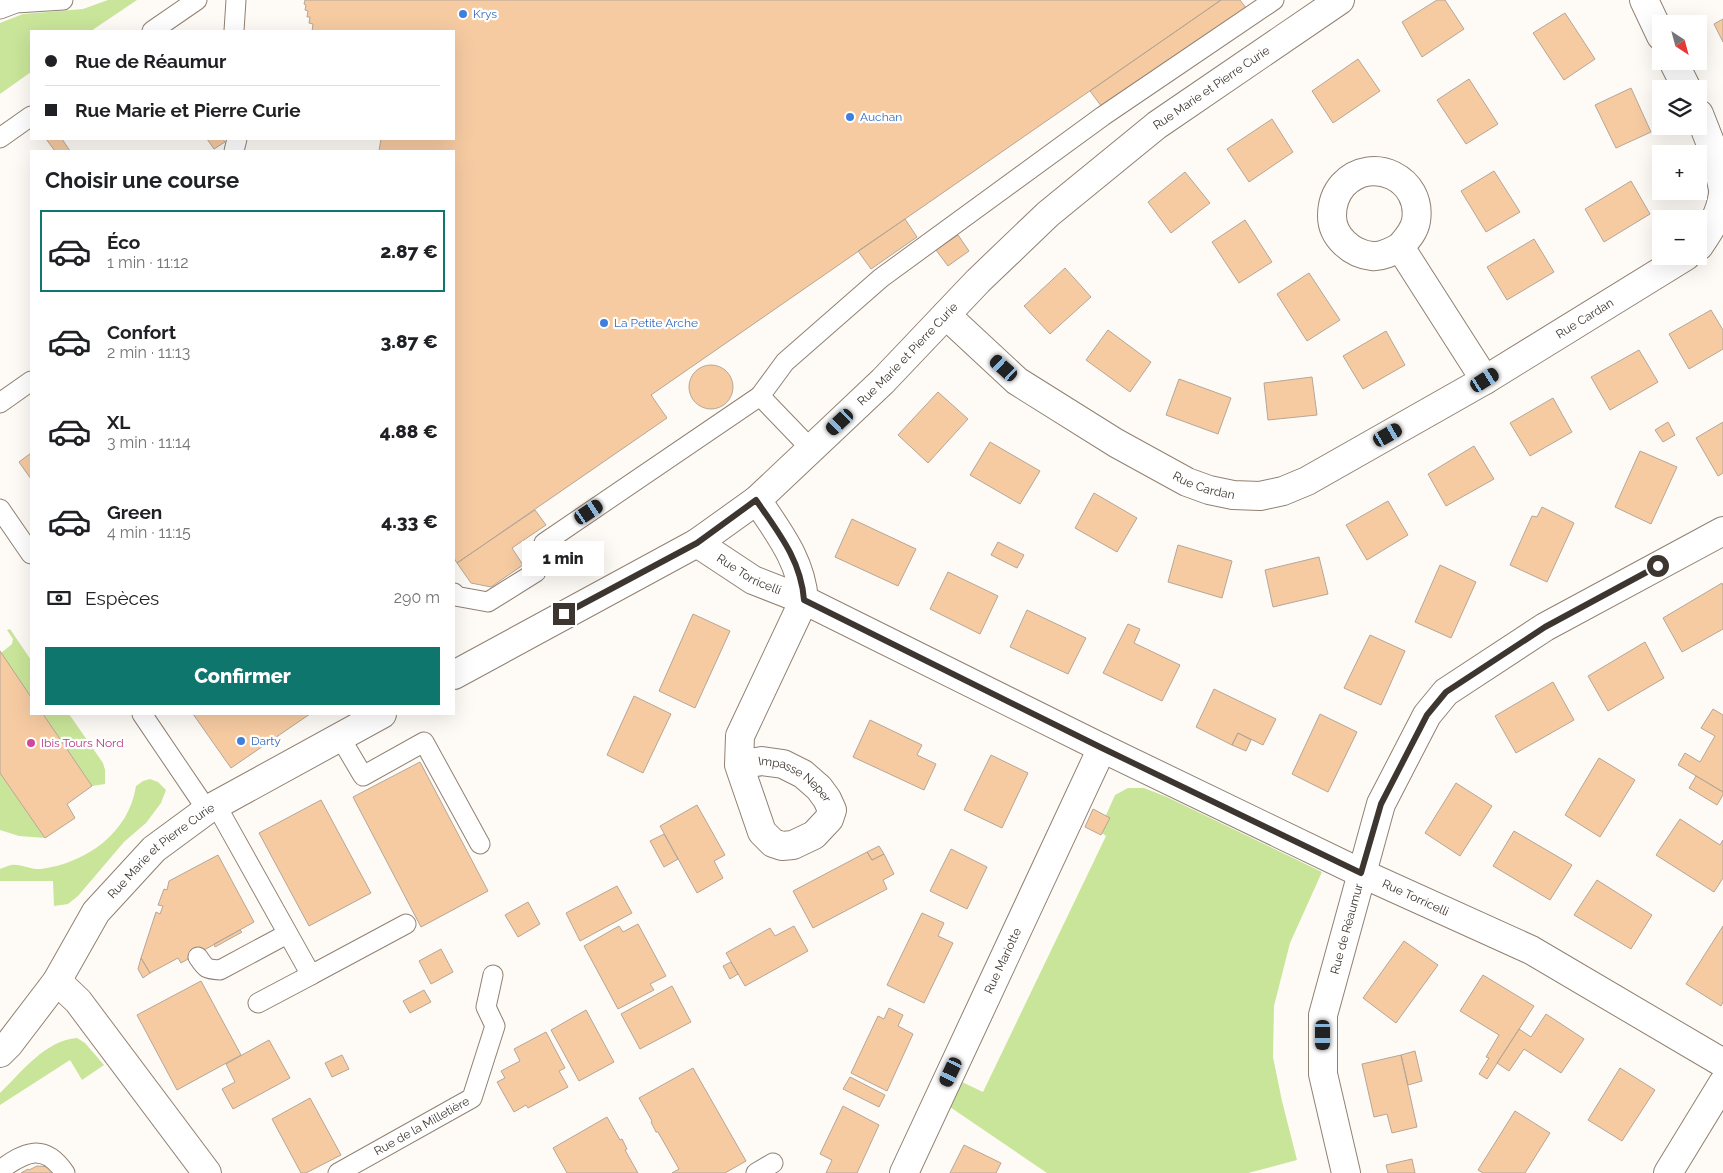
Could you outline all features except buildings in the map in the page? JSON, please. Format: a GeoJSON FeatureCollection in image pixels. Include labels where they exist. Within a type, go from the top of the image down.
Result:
{"type":"FeatureCollection","features":[{"type":"Feature","properties":{"kind":"street","name":"Rue Marie et Pierre Curie"},"geometry":{"type":"LineString","coordinates":[[455,674],[697,543],[756,500],[883,381],[978,281],[1048,214],[1157,124],[1340,0]]}},
{"type":"Feature","properties":{"kind":"street"},"geometry":{"type":"LineString","coordinates":[[1644,0],[1652,17]]}},
{"type":"Feature","properties":{"kind":"street"},"geometry":{"type":"LineString","coordinates":[[1707,134],[1716,157],[1723,189]]}},
{"type":"Feature","properties":{"kind":"street"},"geometry":{"type":"LineString","coordinates":[[1707,234],[1721,206],[1723,194]]}},
{"type":"Feature","properties":{"kind":"street"},"geometry":{"type":"LineString","coordinates":[[1400,247],[1485,380]]}},
{"type":"Feature","properties":{"kind":"street","name":"Rue Cardan"},"geometry":{"type":"LineString","coordinates":[[946,315],[1017,381],[1116,443],[1187,482],[1209,490],[1233,495],[1260,496],[1283,491],[1308,481],[1485,380],[1671,265]]}},
{"type":"Feature","properties":{"kind":"street","name":"Rue Torricelli"},"geometry":{"type":"LineString","coordinates":[[756,500],[783,539],[794,560],[802,582],[804,600]]}},
{"type":"Feature","properties":{"kind":"street","name":"Rue de Réaumur"},"geometry":{"type":"LineString","coordinates":[[1346,1173],[1323,1074],[1323,1015],[1381,804],[1427,715],[1446,692],[1545,627],[1723,531]]}},
{"type":"Feature","properties":{"kind":"street","name":"Rue Torricelli"},"geometry":{"type":"LineString","coordinates":[[697,543],[753,580],[804,600],[1102,748],[1361,873],[1531,950],[1723,1063]]}},
{"type":"Feature","properties":{"kind":"street","name":"Impasse Neper"},"geometry":{"type":"LineString","coordinates":[[739,765],[740,736],[804,600]]}},
{"type":"Feature","properties":{"kind":"street","name":"Rue Marie et Pierre Curie"},"geometry":{"type":"LineString","coordinates":[[0,1053],[57,981],[96,912],[154,849],[212,808],[380,715]]}},
{"type":"Feature","properties":{"kind":"street","name":"Rue Mariotte"},"geometry":{"type":"LineString","coordinates":[[904,1173],[1102,748]]}},
{"type":"Feature","properties":{"kind":"street"},"geometry":{"type":"LineString","coordinates":[[57,981],[78,1001],[207,1173]]}},
{"type":"Feature","properties":{"kind":"street"},"geometry":{"type":"LineString","coordinates":[[1668,1173],[1723,1083]]}},
{"type":"Feature","properties":{"kind":"lane"},"geometry":{"type":"LineString","coordinates":[[0,9],[16,3],[63,0]]}},
{"type":"Feature","properties":{"kind":"lane"},"geometry":{"type":"LineString","coordinates":[[153,30],[197,0]]}},
{"type":"Feature","properties":{"kind":"lane"},"geometry":{"type":"LineString","coordinates":[[234,30],[236,0]]}},
{"type":"Feature","properties":{"kind":"lane"},"geometry":{"type":"LineString","coordinates":[[455,596],[488,602],[536,572],[544,544],[760,396],[785,362],[881,278],[1103,116],[1274,0]]}},
{"type":"Feature","properties":{"kind":"lane"},"geometry":{"type":"LineString","coordinates":[[0,138],[30,117]]}},
{"type":"Feature","properties":{"kind":"lane"},"geometry":{"type":"LineString","coordinates":[[0,402],[30,382]]}},
{"type":"Feature","properties":{"kind":"lane"},"geometry":{"type":"LineString","coordinates":[[760,396],[811,449]]}},
{"type":"Feature","properties":{"kind":"lane"},"geometry":{"type":"LineString","coordinates":[[0,509],[30,553]]}},
{"type":"Feature","properties":{"kind":"lane"},"geometry":{"type":"LineString","coordinates":[[143,715],[212,808],[311,975]]}},
{"type":"Feature","properties":{"kind":"lane"},"geometry":{"type":"LineString","coordinates":[[340,737],[363,776],[424,742],[480,844]]}},
{"type":"Feature","properties":{"kind":"lane"},"geometry":{"type":"LineString","coordinates":[[258,1003],[406,924]]}},
{"type":"Feature","properties":{"kind":"lane"},"geometry":{"type":"LineString","coordinates":[[198,957],[208,970],[220,970],[287,934]]}},
{"type":"Feature","properties":{"kind":"lane","name":"Rue de la Milletière"},"geometry":{"type":"LineString","coordinates":[[338,1173],[472,1098],[495,1026],[486,1007],[493,976]]}},
{"type":"Feature","properties":{"kind":"lane"},"geometry":{"type":"LineString","coordinates":[[0,1170],[18,1157],[32,1152],[46,1154],[54,1159],[65,1173]]}},
{"type":"Feature","properties":{"kind":"lane"},"geometry":{"type":"LineString","coordinates":[[756,1173],[773,1163]]}},
{"type":"Feature","properties":{"kind":"green space"},"geometry":{"type":"Polygon","coordinates":[[[108,0],[137,0],[92,30],[30,30],[30,73],[0,94],[0,23],[23,14],[83,9],[108,0]]]}},
{"type":"Feature","properties":{"kind":"green space"},"geometry":{"type":"Polygon","coordinates":[[[10,629],[30,659],[30,696],[1,653],[12,644],[13,639],[7,630],[10,629]]]}},
{"type":"Feature","properties":{"kind":"green space"},"geometry":{"type":"Polygon","coordinates":[[[44,715],[70,715],[103,763],[105,784],[92,786],[44,715]]]}},
{"type":"Feature","properties":{"kind":"green space"},"geometry":{"type":"Polygon","coordinates":[[[0,773],[45,838],[19,836],[0,830],[0,773]]]}},
{"type":"Feature","properties":{"kind":"green space"},"geometry":{"type":"Polygon","coordinates":[[[150,779],[158,782],[166,790],[161,803],[146,823],[124,842],[78,896],[68,904],[54,906],[53,881],[0,881],[0,869],[10,865],[33,869],[58,866],[74,860],[103,843],[125,818],[132,803],[136,786],[150,779]]]}},
{"type":"Feature","properties":{"kind":"green space"},"geometry":{"type":"Polygon","coordinates":[[[1128,788],[1144,788],[1167,797],[1322,872],[1290,943],[1274,1006],[1273,1057],[1297,1160],[1248,1173],[1047,1173],[950,1107],[962,1082],[983,1092],[1106,836],[1099,831],[1115,795],[1128,788]]]}},
{"type":"Feature","properties":{"kind":"green space"},"geometry":{"type":"Polygon","coordinates":[[[77,1038],[85,1043],[104,1065],[82,1080],[70,1060],[0,1105],[0,1093],[35,1058],[54,1045],[65,1040],[77,1038]]]}},
{"type":"Feature","properties":{"kind":"place","name":"Krys"},"geometry":{"type":"Point","coordinates":[463,14]}},
{"type":"Feature","properties":{"kind":"place","name":"Auchan"},"geometry":{"type":"Point","coordinates":[850,117]}},
{"type":"Feature","properties":{"kind":"place","name":"La Petite Arche"},"geometry":{"type":"Point","coordinates":[604,323]}},
{"type":"Feature","properties":{"kind":"place","name":"Darty"},"geometry":{"type":"Point","coordinates":[241,741]}},
{"type":"Feature","properties":{"kind":"place","name":"Ibis Tours Nord"},"geometry":{"type":"Point","coordinates":[31,743]}},
{"type":"Feature","properties":{"kind":"route"},"geometry":{"type":"LineString","coordinates":[[564,614],[697,543],[756,500],[783,539],[794,560],[802,582],[804,600],[1102,748],[1361,873],[1381,804],[1427,715],[1446,692],[1545,627],[1658,566]]}}]}
